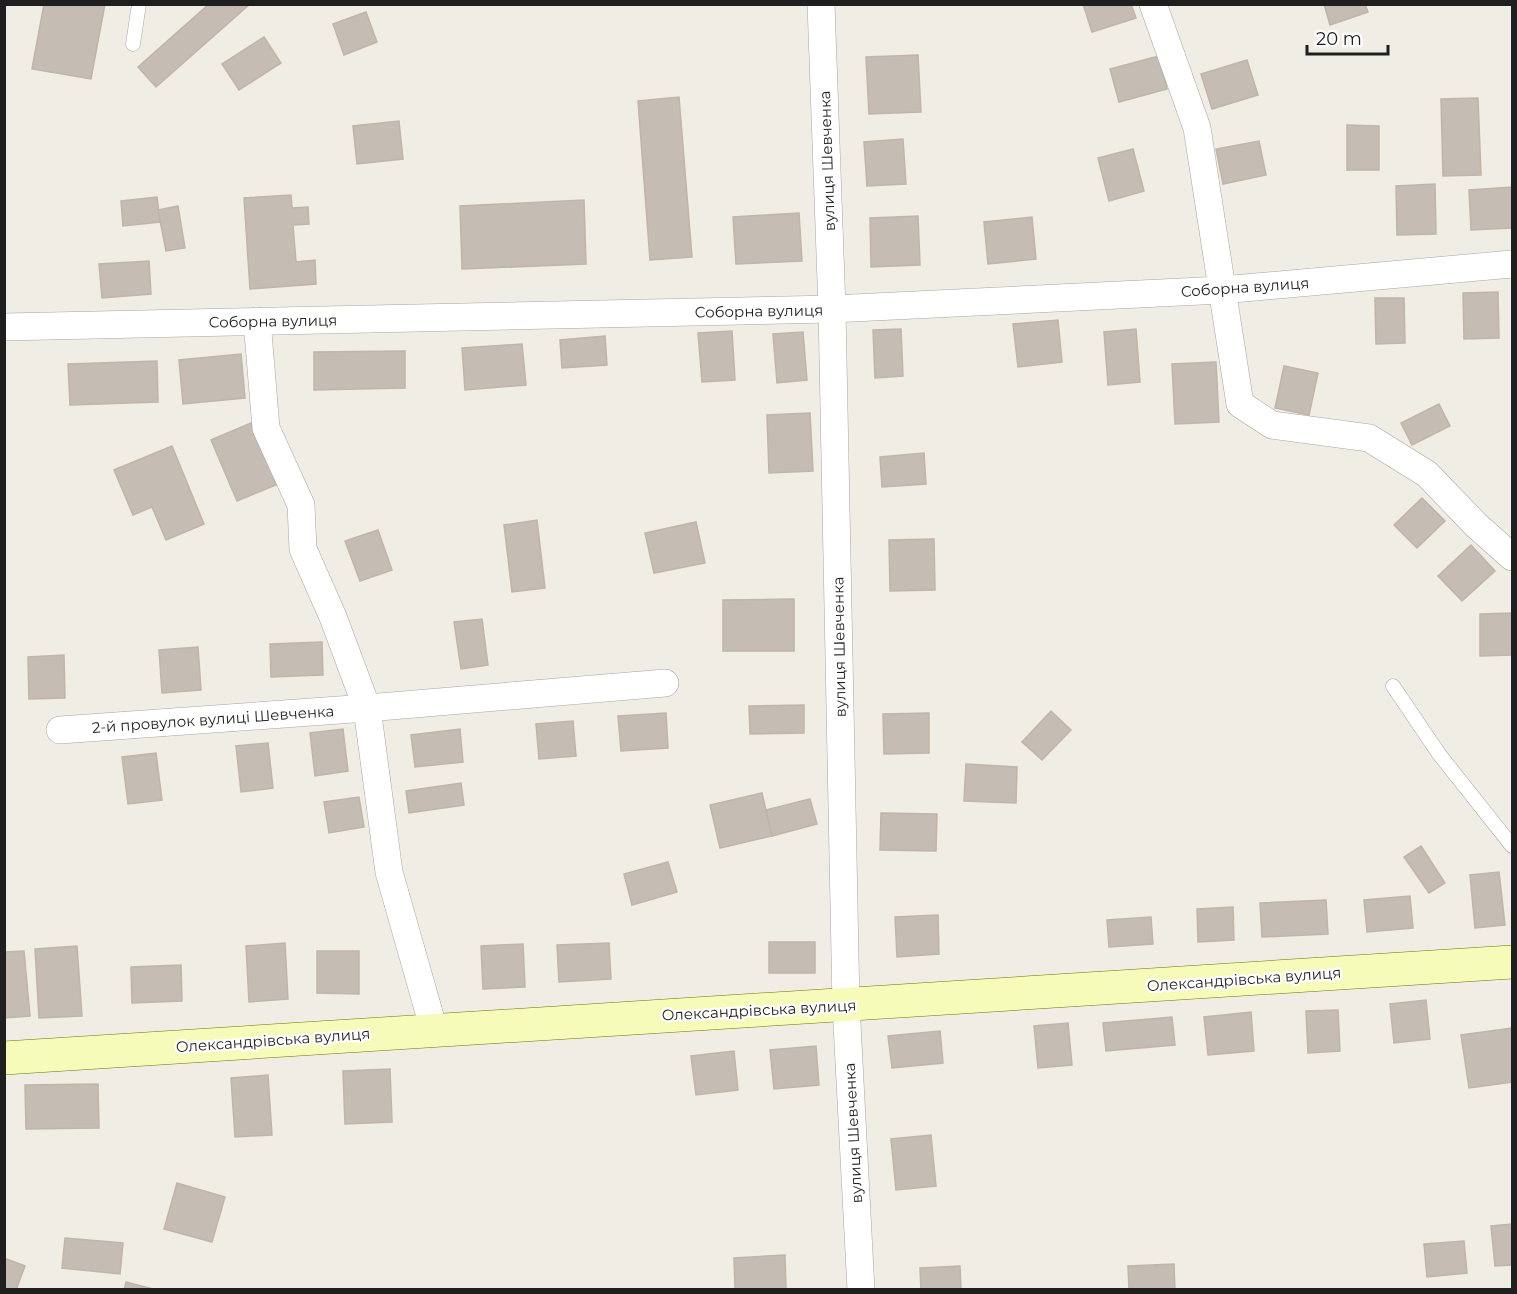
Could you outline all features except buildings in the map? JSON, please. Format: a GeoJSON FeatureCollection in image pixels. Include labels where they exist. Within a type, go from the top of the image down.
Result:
{"type":"FeatureCollection","features":[{"type":"Feature","properties":{"kind":"main road","name":"Олександрівська вулиця"},"geometry":{"type":"LineString","coordinates":[[4,1058],[1512,962]]}},
{"type":"Feature","properties":{"kind":"street","name":"вулиця Шевченка"},"geometry":{"type":"LineString","coordinates":[[821,4],[832,309],[846,1005],[861,1290]]}},
{"type":"Feature","properties":{"kind":"street"},"geometry":{"type":"LineString","coordinates":[[1153,4],[1197,128],[1240,404],[1272,425],[1369,438],[1427,474],[1476,525],[1512,557]]}},
{"type":"Feature","properties":{"kind":"street","name":"Соборна вулиця"},"geometry":{"type":"LineString","coordinates":[[4,327],[832,309],[1222,290],[1512,264]]}},
{"type":"Feature","properties":{"kind":"street"},"geometry":{"type":"LineString","coordinates":[[257,321],[266,428],[302,505],[303,549],[333,617],[367,708],[389,872],[434,1030]]}},
{"type":"Feature","properties":{"kind":"street","name":"2-й провулок вулиці Шевченка"},"geometry":{"type":"LineString","coordinates":[[60,730],[367,708],[664,683]]}},
{"type":"Feature","properties":{"kind":"lane"},"geometry":{"type":"LineString","coordinates":[[133,44],[139,4]]}},
{"type":"Feature","properties":{"kind":"lane"},"geometry":{"type":"LineString","coordinates":[[1393,686],[1439,754],[1512,846]]}}]}
